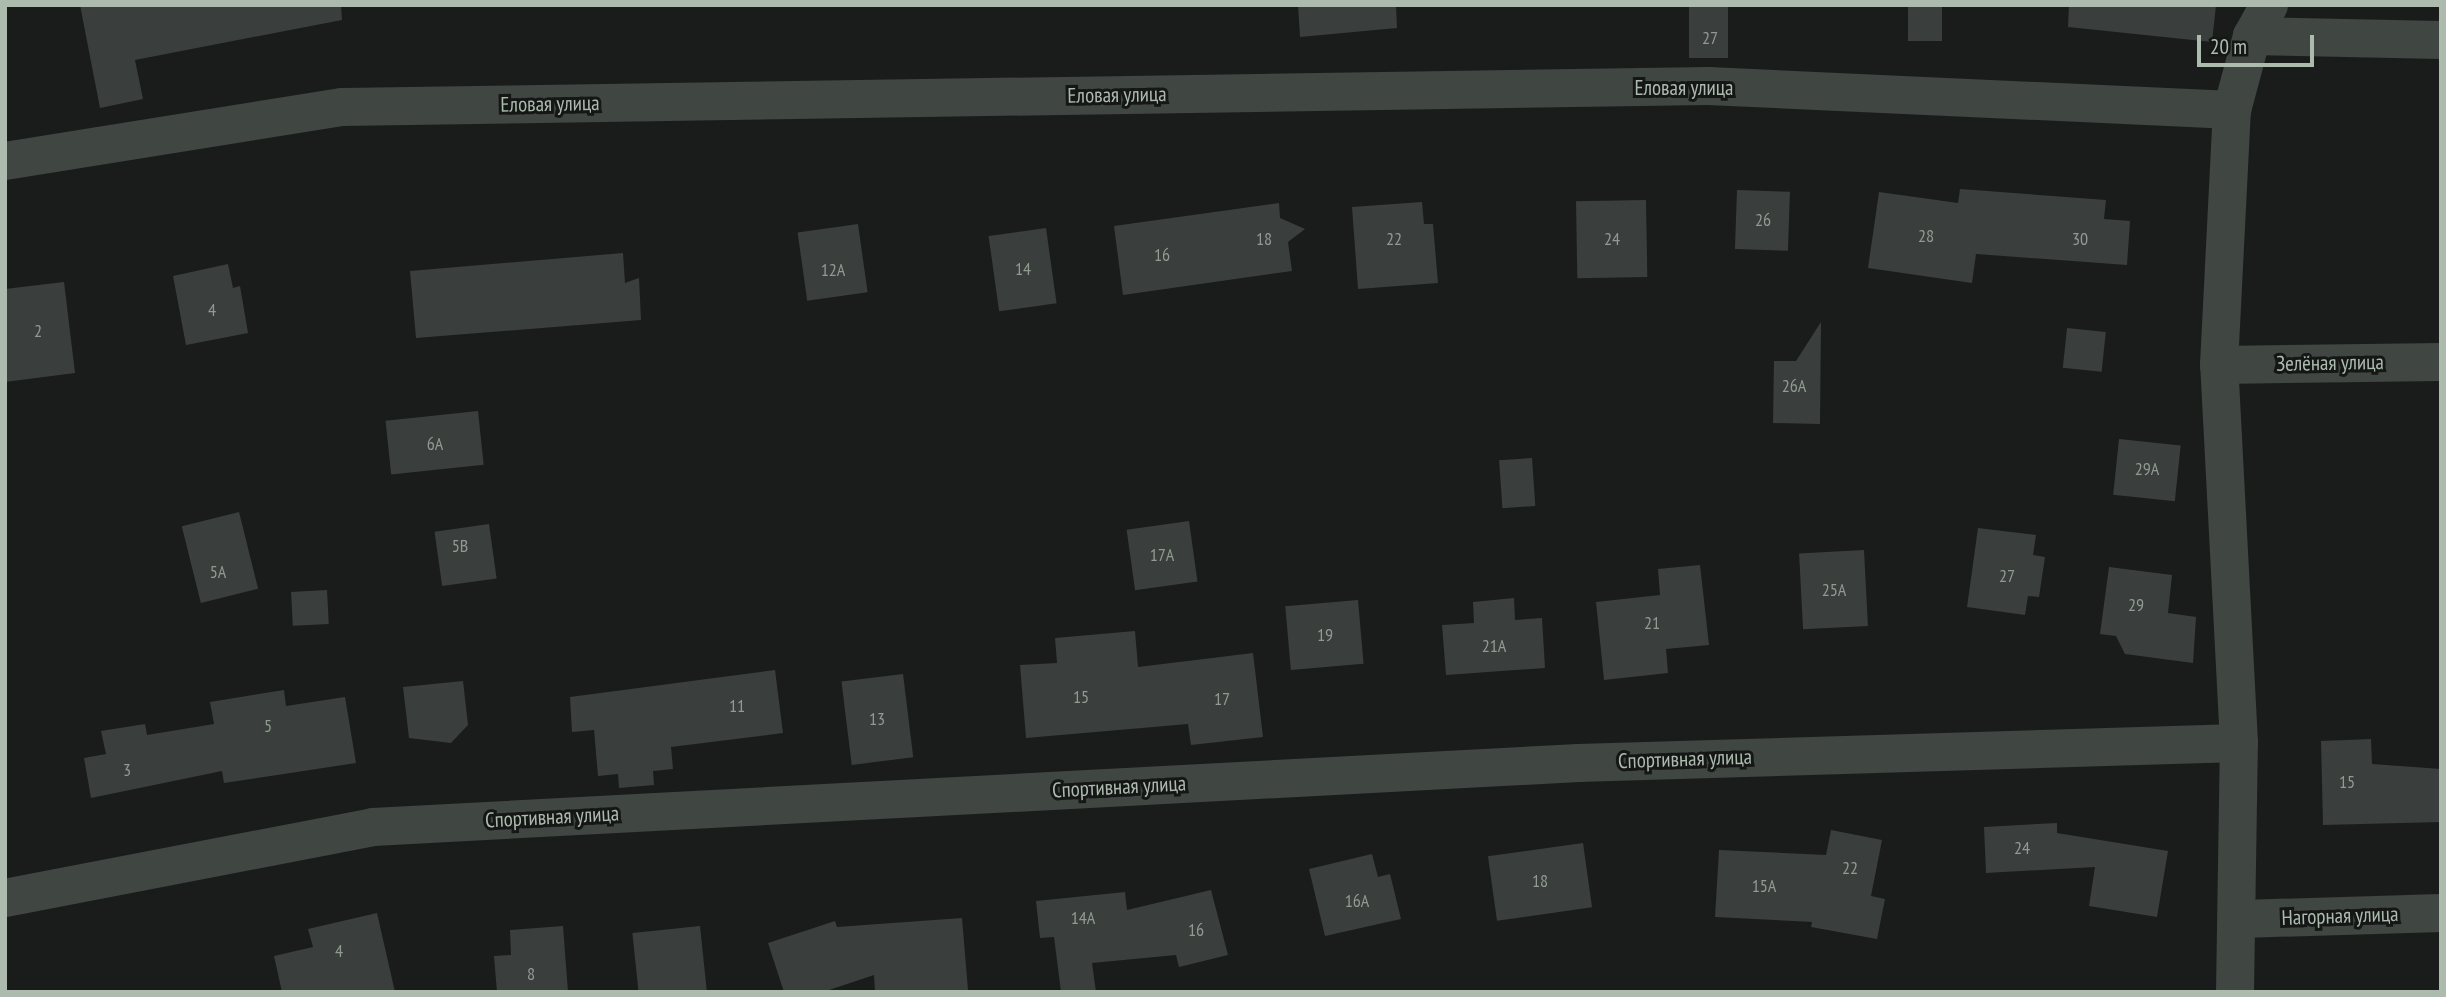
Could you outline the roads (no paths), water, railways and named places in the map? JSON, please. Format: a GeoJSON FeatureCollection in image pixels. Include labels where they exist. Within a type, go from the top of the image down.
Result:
{"type":"FeatureCollection","features":[{"type":"Feature","properties":{"kind":"street"},"geometry":{"type":"LineString","coordinates":[[2235,992],[2240,919],[2239,743],[2219,365],[2232,110],[2261,20],[2441,40]]}},
{"type":"Feature","properties":{"kind":"street","name":"Еловая улица"},"geometry":{"type":"LineString","coordinates":[[5,161],[342,107],[1708,86],[2232,110]]}},
{"type":"Feature","properties":{"kind":"street","name":"Зелёная улица"},"geometry":{"type":"LineString","coordinates":[[2219,365],[2441,362]]}},
{"type":"Feature","properties":{"kind":"street","name":"Спортивная улица"},"geometry":{"type":"LineString","coordinates":[[5,898],[373,827],[1578,763],[2239,743]]}},
{"type":"Feature","properties":{"kind":"street","name":"Нагорная улица"},"geometry":{"type":"LineString","coordinates":[[2240,919],[2441,913]]}}]}
